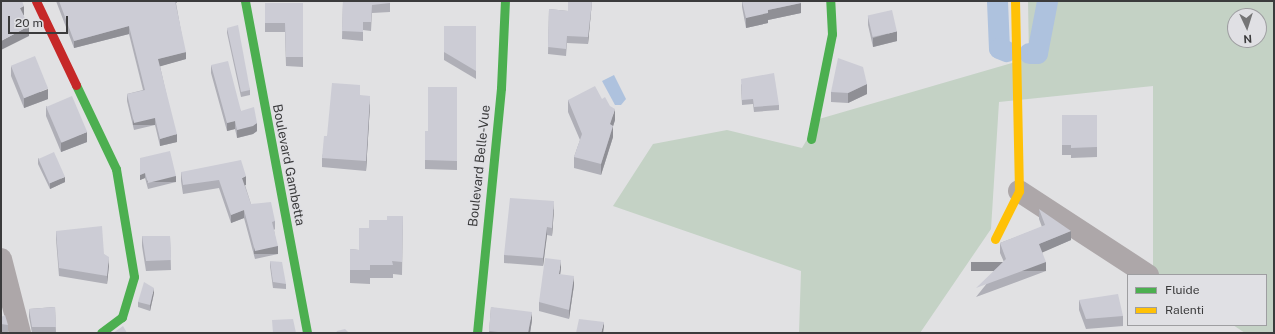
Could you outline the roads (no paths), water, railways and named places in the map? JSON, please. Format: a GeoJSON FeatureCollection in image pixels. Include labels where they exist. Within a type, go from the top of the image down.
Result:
{"type":"FeatureCollection","features":[{"type":"Feature","properties":{"kind":"street"},"geometry":{"type":"LineString","coordinates":[[36,1],[116,169],[125,215],[134,277],[122,317],[101,333]]}},
{"type":"Feature","properties":{"kind":"street","name":"Boulevard Gambetta"},"geometry":{"type":"LineString","coordinates":[[245,1],[307,333]]}},
{"type":"Feature","properties":{"kind":"street","name":"Boulevard Belle-Vue"},"geometry":{"type":"LineString","coordinates":[[477,333],[501,88],[505,1]]}},
{"type":"Feature","properties":{"kind":"street"},"geometry":{"type":"LineString","coordinates":[[811,139],[832,34],[830,1]]}},
{"type":"Feature","properties":{"kind":"street"},"geometry":{"type":"LineString","coordinates":[[995,239],[1015,203],[1018,191],[1015,1]]}},
{"type":"Feature","properties":{"kind":"street"},"geometry":{"type":"LineString","coordinates":[[1018,191],[1146,274]]}},
{"type":"Feature","properties":{"kind":"street"},"geometry":{"type":"LineString","coordinates":[[1,259],[20,333]]}},
{"type":"Feature","properties":{"kind":"water"},"geometry":{"type":"Polygon","coordinates":[[[614,75],[626,99],[621,105],[615,105],[602,81],[614,75]]]}},
{"type":"Feature","properties":{"kind":"waterway"},"geometry":{"type":"LineString","coordinates":[[997,1],[999,48],[1006,51]]}},
{"type":"Feature","properties":{"kind":"waterway"},"geometry":{"type":"LineString","coordinates":[[1029,53],[1037,53],[1047,1]]}}]}
